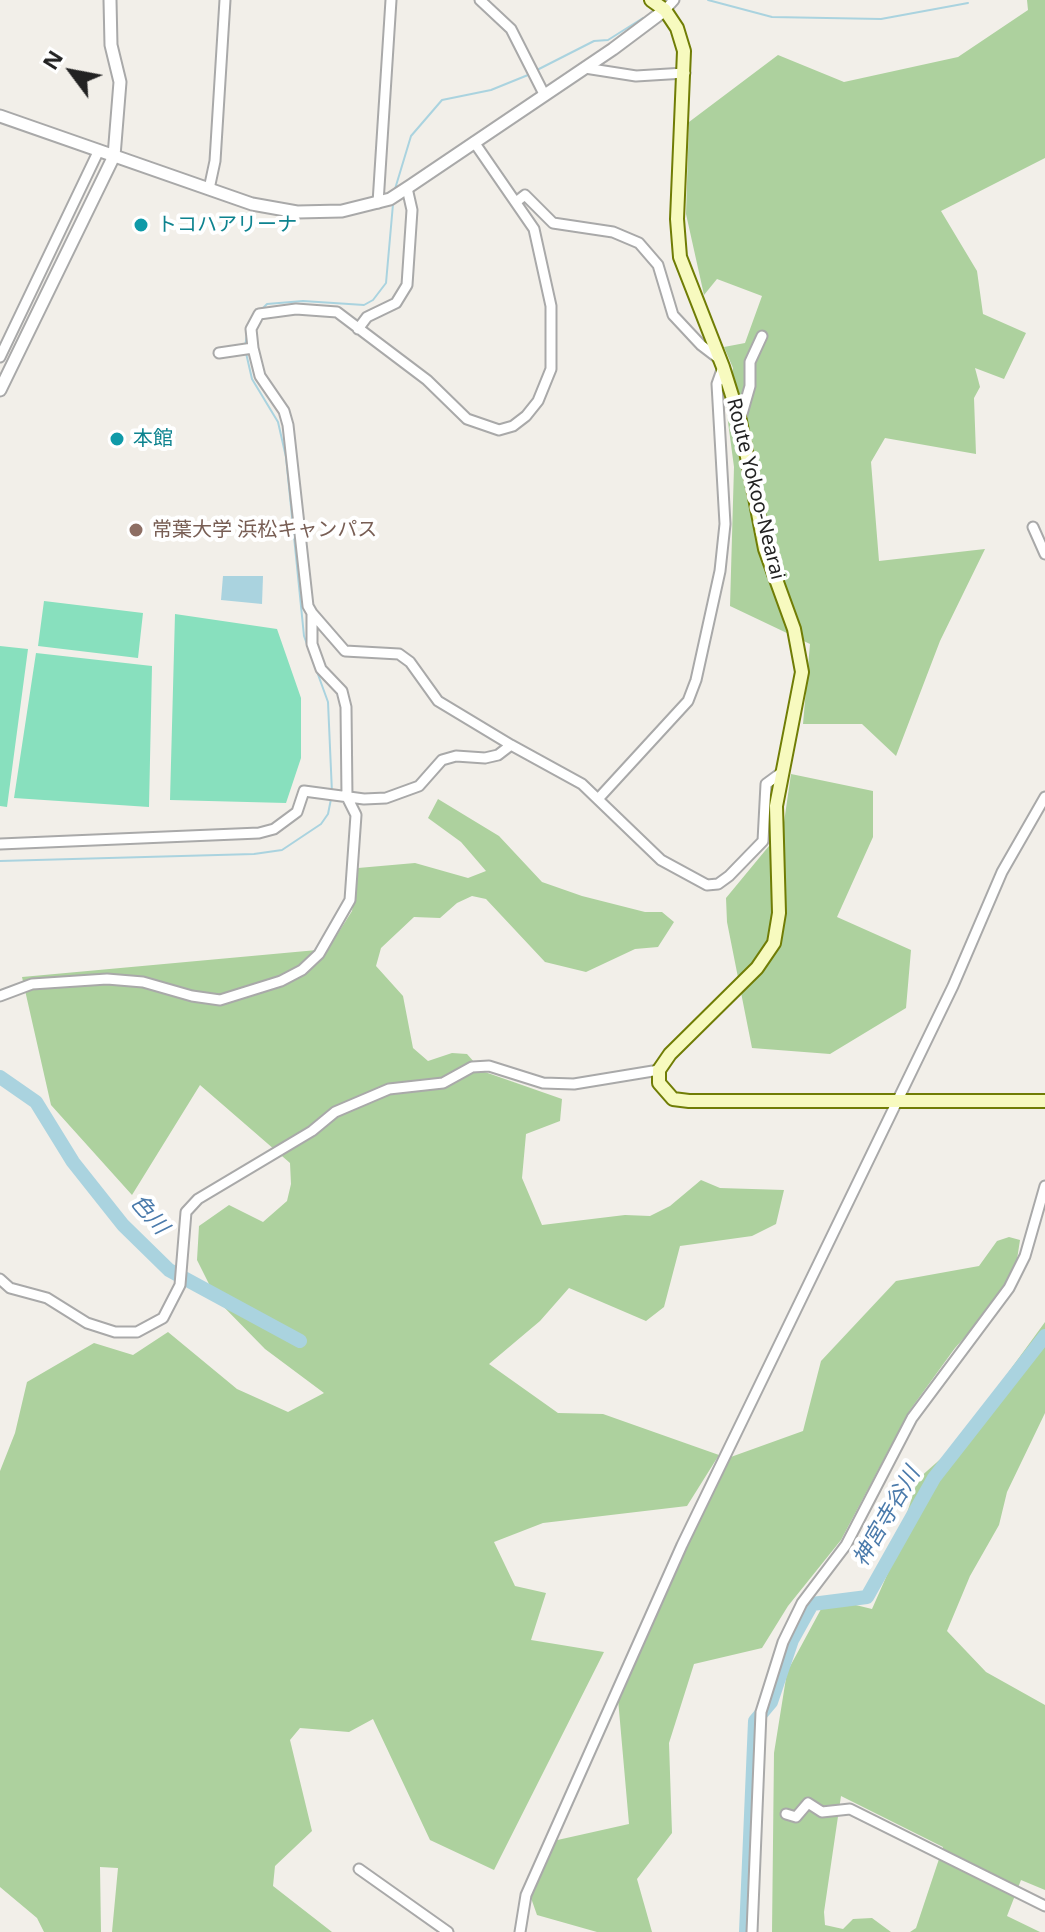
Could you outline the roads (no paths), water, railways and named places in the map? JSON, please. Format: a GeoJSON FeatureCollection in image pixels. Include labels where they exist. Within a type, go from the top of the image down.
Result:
{"type":"FeatureCollection","features":[{"type":"Feature","properties":{"kind":"main road","name":"Route Yokoo-Nearai"},"geometry":{"type":"LineString","coordinates":[[651,0],[670,5],[684,51],[677,219],[680,257],[740,421],[762,537],[794,629],[802,672],[781,773],[774,830],[779,913],[774,943],[757,968],[670,1054],[659,1070]]}},
{"type":"Feature","properties":{"kind":"main road"},"geometry":{"type":"LineString","coordinates":[[659,1070],[663,1091],[673,1099],[689,1101],[1045,1101]]}},
{"type":"Feature","properties":{"kind":"street"},"geometry":{"type":"LineString","coordinates":[[0,390],[114,156],[120,82],[111,45],[110,0]]}},
{"type":"Feature","properties":{"kind":"street"},"geometry":{"type":"LineString","coordinates":[[209,189],[215,161],[225,0]]}},
{"type":"Feature","properties":{"kind":"street"},"geometry":{"type":"LineString","coordinates":[[378,203],[391,0]]}},
{"type":"Feature","properties":{"kind":"street"},"geometry":{"type":"LineString","coordinates":[[480,0],[511,29],[544,94]]}},
{"type":"Feature","properties":{"kind":"street"},"geometry":{"type":"LineString","coordinates":[[0,116],[252,204],[297,212],[342,211],[378,203],[407,188],[585,68],[670,5]]}},
{"type":"Feature","properties":{"kind":"street"},"geometry":{"type":"LineString","coordinates":[[585,68],[636,76],[685,73]]}},
{"type":"Feature","properties":{"kind":"street"},"geometry":{"type":"LineString","coordinates":[[474,142],[534,229],[551,306],[551,369],[538,401],[513,426],[499,430],[467,419],[427,380],[337,312],[280,310],[259,314],[253,321],[250,349],[260,376],[284,411],[288,425],[308,606],[345,651],[399,654],[410,662],[438,701],[582,784],[661,860],[707,885],[718,884],[763,841],[766,784],[781,773]]}},
{"type":"Feature","properties":{"kind":"street"},"geometry":{"type":"LineString","coordinates":[[0,357],[99,150]]}},
{"type":"Feature","properties":{"kind":"street"},"geometry":{"type":"LineString","coordinates":[[358,329],[367,317],[396,303],[407,285],[412,210],[407,188]]}},
{"type":"Feature","properties":{"kind":"street"},"geometry":{"type":"LineString","coordinates":[[516,202],[525,195],[553,223],[613,232],[639,243],[658,265],[673,315],[721,363],[717,384],[725,524],[720,571],[696,680],[688,701],[598,799]]}},
{"type":"Feature","properties":{"kind":"street"},"geometry":{"type":"LineString","coordinates":[[740,421],[750,386],[750,362],[762,336]]}},
{"type":"Feature","properties":{"kind":"street"},"geometry":{"type":"LineString","coordinates":[[219,353],[250,349]]}},
{"type":"Feature","properties":{"kind":"street"},"geometry":{"type":"LineString","coordinates":[[1033,527],[1045,554]]}},
{"type":"Feature","properties":{"kind":"street"},"geometry":{"type":"LineString","coordinates":[[0,996],[32,984],[107,979],[143,982],[192,996],[220,1000],[281,981],[302,970],[326,945],[350,900],[356,815],[347,797],[349,729],[346,707],[342,691],[321,669],[312,644],[312,613]]}},
{"type":"Feature","properties":{"kind":"street"},"geometry":{"type":"LineString","coordinates":[[0,844],[259,833],[286,821],[302,802],[304,791],[364,799],[404,793],[419,786],[442,760],[456,756],[485,758],[498,755],[511,745]]}},
{"type":"Feature","properties":{"kind":"street"},"geometry":{"type":"LineString","coordinates":[[520,1932],[526,1895],[675,1560],[953,986],[1013,848],[1045,797]]}},
{"type":"Feature","properties":{"kind":"street"},"geometry":{"type":"LineString","coordinates":[[0,1279],[10,1288],[47,1298],[87,1323],[115,1332],[137,1332],[163,1318],[180,1285],[186,1212],[198,1199],[312,1131],[335,1112],[389,1089],[443,1083],[472,1067],[489,1066],[543,1083],[574,1084],[659,1070]]}},
{"type":"Feature","properties":{"kind":"street"},"geometry":{"type":"LineString","coordinates":[[752,1932],[761,1712],[783,1642],[802,1603],[846,1545],[912,1418],[1009,1288],[1025,1256],[1045,1186]]}},
{"type":"Feature","properties":{"kind":"street"},"geometry":{"type":"LineString","coordinates":[[786,1814],[796,1817],[808,1803],[822,1812],[850,1809],[1045,1906]]}},
{"type":"Feature","properties":{"kind":"street"},"geometry":{"type":"LineString","coordinates":[[359,1869],[448,1932]]}},
{"type":"Feature","properties":{"kind":"water"},"geometry":{"type":"Polygon","coordinates":[[[223,576],[263,576],[262,604],[221,600],[223,576]]]}},
{"type":"Feature","properties":{"kind":"waterway"},"geometry":{"type":"LineString","coordinates":[[708,0],[772,17],[881,19],[968,3]]}},
{"type":"Feature","properties":{"kind":"waterway"},"geometry":{"type":"LineString","coordinates":[[537,70],[594,41],[608,40],[643,18]]}},
{"type":"Feature","properties":{"kind":"waterway"},"geometry":{"type":"LineString","coordinates":[[395,189],[411,136],[442,100],[491,90],[528,75]]}},
{"type":"Feature","properties":{"kind":"waterway"},"geometry":{"type":"LineString","coordinates":[[245,347],[249,322],[267,304],[303,301],[364,305],[373,300],[386,283],[393,204]]}},
{"type":"Feature","properties":{"kind":"waterway"},"geometry":{"type":"LineString","coordinates":[[246,353],[252,379],[278,422],[286,457],[304,636],[328,702],[332,793]]}},
{"type":"Feature","properties":{"kind":"waterway"},"geometry":{"type":"LineString","coordinates":[[0,861],[254,854],[282,850],[321,824],[328,814],[331,799]]}},
{"type":"Feature","properties":{"kind":"waterway","name":"色川"},"geometry":{"type":"LineString","coordinates":[[0,1077],[36,1102],[73,1162],[123,1225],[169,1270],[300,1341]]}},
{"type":"Feature","properties":{"kind":"waterway","name":"神宮寺谷川"},"geometry":{"type":"LineString","coordinates":[[746,1932],[755,1721],[771,1702],[792,1640],[812,1604],[867,1597],[934,1478],[1045,1336]]}},
{"type":"Feature","properties":{"kind":"place","name":"トコハアリーナ"},"geometry":{"type":"Point","coordinates":[141,225]}},
{"type":"Feature","properties":{"kind":"place","name":"本館"},"geometry":{"type":"Point","coordinates":[117,439]}},
{"type":"Feature","properties":{"kind":"place","name":"常葉大学 浜松キャンパス"},"geometry":{"type":"Point","coordinates":[136,530]}}]}
